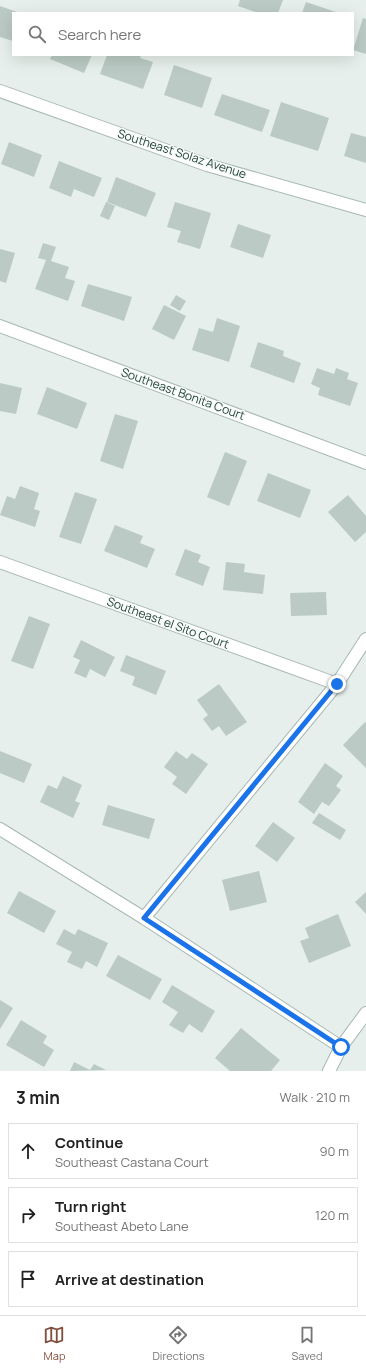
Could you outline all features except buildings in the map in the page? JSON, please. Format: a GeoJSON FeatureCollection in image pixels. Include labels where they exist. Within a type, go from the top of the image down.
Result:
{"type":"FeatureCollection","features":[{"type":"Feature","properties":{"kind":"street","name":"Southeast Solaz Avenue"},"geometry":{"type":"LineString","coordinates":[[0,91],[207,165],[366,210]]}},
{"type":"Feature","properties":{"kind":"street","name":"Southeast Bonita Court"},"geometry":{"type":"LineString","coordinates":[[0,326],[366,462]]}},
{"type":"Feature","properties":{"kind":"street","name":"Southeast el Sito Court"},"geometry":{"type":"LineString","coordinates":[[0,562],[337,684]]}},
{"type":"Feature","properties":{"kind":"street"},"geometry":{"type":"LineString","coordinates":[[144,918],[337,684],[366,639]]}},
{"type":"Feature","properties":{"kind":"street"},"geometry":{"type":"LineString","coordinates":[[0,829],[144,918],[341,1047]]}},
{"type":"Feature","properties":{"kind":"street"},"geometry":{"type":"LineString","coordinates":[[329,1071],[341,1047],[366,1013]]}},
{"type":"Feature","properties":{"kind":"route"},"geometry":{"type":"LineString","coordinates":[[337,684],[144,918],[341,1047]]}}]}
